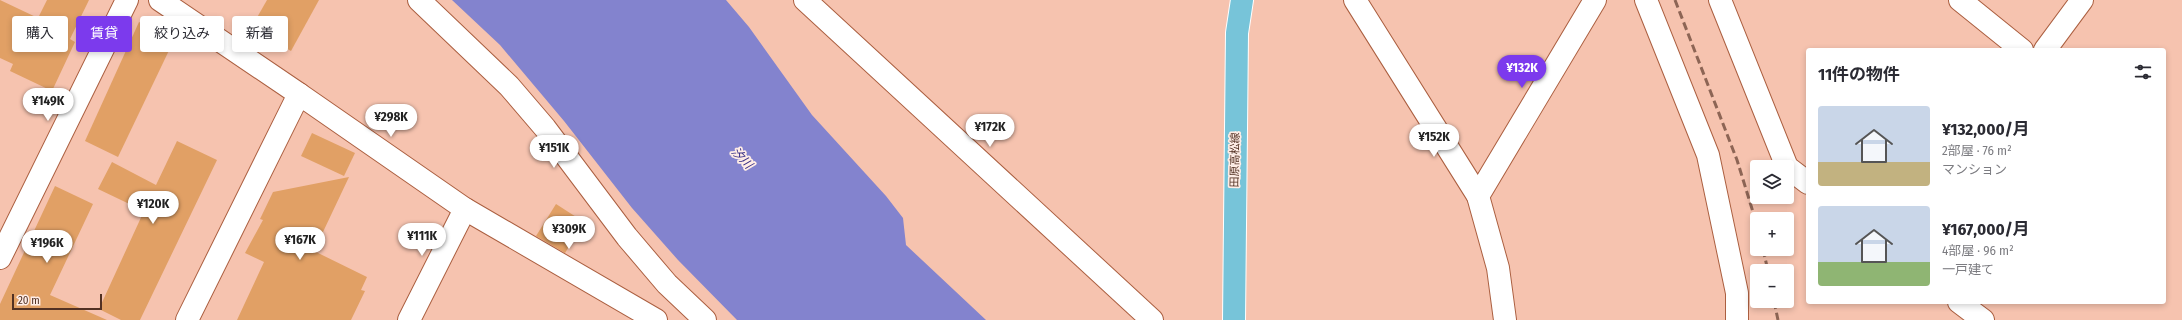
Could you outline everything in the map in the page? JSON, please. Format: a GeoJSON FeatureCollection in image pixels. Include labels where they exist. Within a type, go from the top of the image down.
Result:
{"type":"FeatureCollection","features":[{"type":"Feature","properties":{"kind":"main road","name":"田原高松線"},"geometry":{"type":"LineString","coordinates":[[1234,320],[1237,33],[1242,0]]}},
{"type":"Feature","properties":{"kind":"street"},"geometry":{"type":"LineString","coordinates":[[0,258],[127,0]]}},
{"type":"Feature","properties":{"kind":"street"},"geometry":{"type":"LineString","coordinates":[[160,0],[465,209],[656,320]]}},
{"type":"Feature","properties":{"kind":"street"},"geometry":{"type":"LineString","coordinates":[[419,0],[509,86],[545,128],[627,236],[667,284],[705,320]]}},
{"type":"Feature","properties":{"kind":"street"},"geometry":{"type":"LineString","coordinates":[[805,0],[1152,320]]}},
{"type":"Feature","properties":{"kind":"street"},"geometry":{"type":"LineString","coordinates":[[1355,0],[1478,196],[1498,268],[1505,320]]}},
{"type":"Feature","properties":{"kind":"street"},"geometry":{"type":"LineString","coordinates":[[1478,196],[1595,0]]}},
{"type":"Feature","properties":{"kind":"street"},"geometry":{"type":"LineString","coordinates":[[1646,0],[1708,155],[1737,293],[1736,320]]}},
{"type":"Feature","properties":{"kind":"street"},"geometry":{"type":"LineString","coordinates":[[1720,0],[1787,167],[1806,182]]}},
{"type":"Feature","properties":{"kind":"street"},"geometry":{"type":"LineString","coordinates":[[1960,0],[2020,48]]}},
{"type":"Feature","properties":{"kind":"street"},"geometry":{"type":"LineString","coordinates":[[2046,48],[2082,0]]}},
{"type":"Feature","properties":{"kind":"street"},"geometry":{"type":"LineString","coordinates":[[187,320],[298,94]]}},
{"type":"Feature","properties":{"kind":"street"},"geometry":{"type":"LineString","coordinates":[[409,320],[465,209]]}},
{"type":"Feature","properties":{"kind":"street"},"geometry":{"type":"LineString","coordinates":[[1962,304],[1983,320]]}},
{"type":"Feature","properties":{"kind":"water","name":"汐川"},"geometry":{"type":"Polygon","coordinates":[[[452,0],[726,0],[749,27],[812,115],[886,196],[903,218],[906,245],[986,320],[737,320],[678,260],[632,208],[564,121],[500,45],[452,0]]]}},
{"type":"Feature","properties":{"kind":"building"},"geometry":{"type":"Polygon","coordinates":[[[0,0],[34,16],[12,16],[12,52],[68,52],[68,16],[39,16],[47,0],[89,0],[81,16],[76,16],[76,27],[70,39],[75,42],[52,91],[10,71],[13,64],[0,58],[0,0]]]}},
{"type":"Feature","properties":{"kind":"building"},"geometry":{"type":"Polygon","coordinates":[[[267,0],[319,0],[291,51],[288,49],[288,16],[258,16],[267,0]]]}},
{"type":"Feature","properties":{"kind":"building"},"geometry":{"type":"Polygon","coordinates":[[[139,22],[140,52],[168,52],[118,157],[85,141],[125,52],[132,52],[132,37],[139,22]]]}},
{"type":"Feature","properties":{"kind":"building"},"geometry":{"type":"Polygon","coordinates":[[[312,133],[355,153],[344,176],[301,156],[312,133]]]}},
{"type":"Feature","properties":{"kind":"building"},"geometry":{"type":"Polygon","coordinates":[[[177,141],[217,160],[140,320],[121,320],[99,309],[144,211],[98,189],[112,162],[156,185],[177,141]]]}},
{"type":"Feature","properties":{"kind":"building"},"geometry":{"type":"Polygon","coordinates":[[[349,177],[314,251],[367,277],[361,290],[365,291],[351,320],[237,320],[264,262],[245,253],[263,220],[260,219],[273,192],[349,177]]]}},
{"type":"Feature","properties":{"kind":"building"},"geometry":{"type":"Polygon","coordinates":[[[55,186],[93,204],[50,295],[107,320],[0,320],[0,304],[55,186]]]}},
{"type":"Feature","properties":{"kind":"building"},"geometry":{"type":"Polygon","coordinates":[[[556,204],[584,222],[565,253],[536,236],[556,204]]]}},
{"type":"Feature","properties":{"kind":"railway"},"geometry":{"type":"LineString","coordinates":[[1675,0],[1737,160],[1753,212]]}},
{"type":"Feature","properties":{"kind":"railway"},"geometry":{"type":"LineString","coordinates":[[1765,256],[1766,264]]}},
{"type":"Feature","properties":{"kind":"railway"},"geometry":{"type":"LineString","coordinates":[[1775,308],[1778,320]]}}]}
